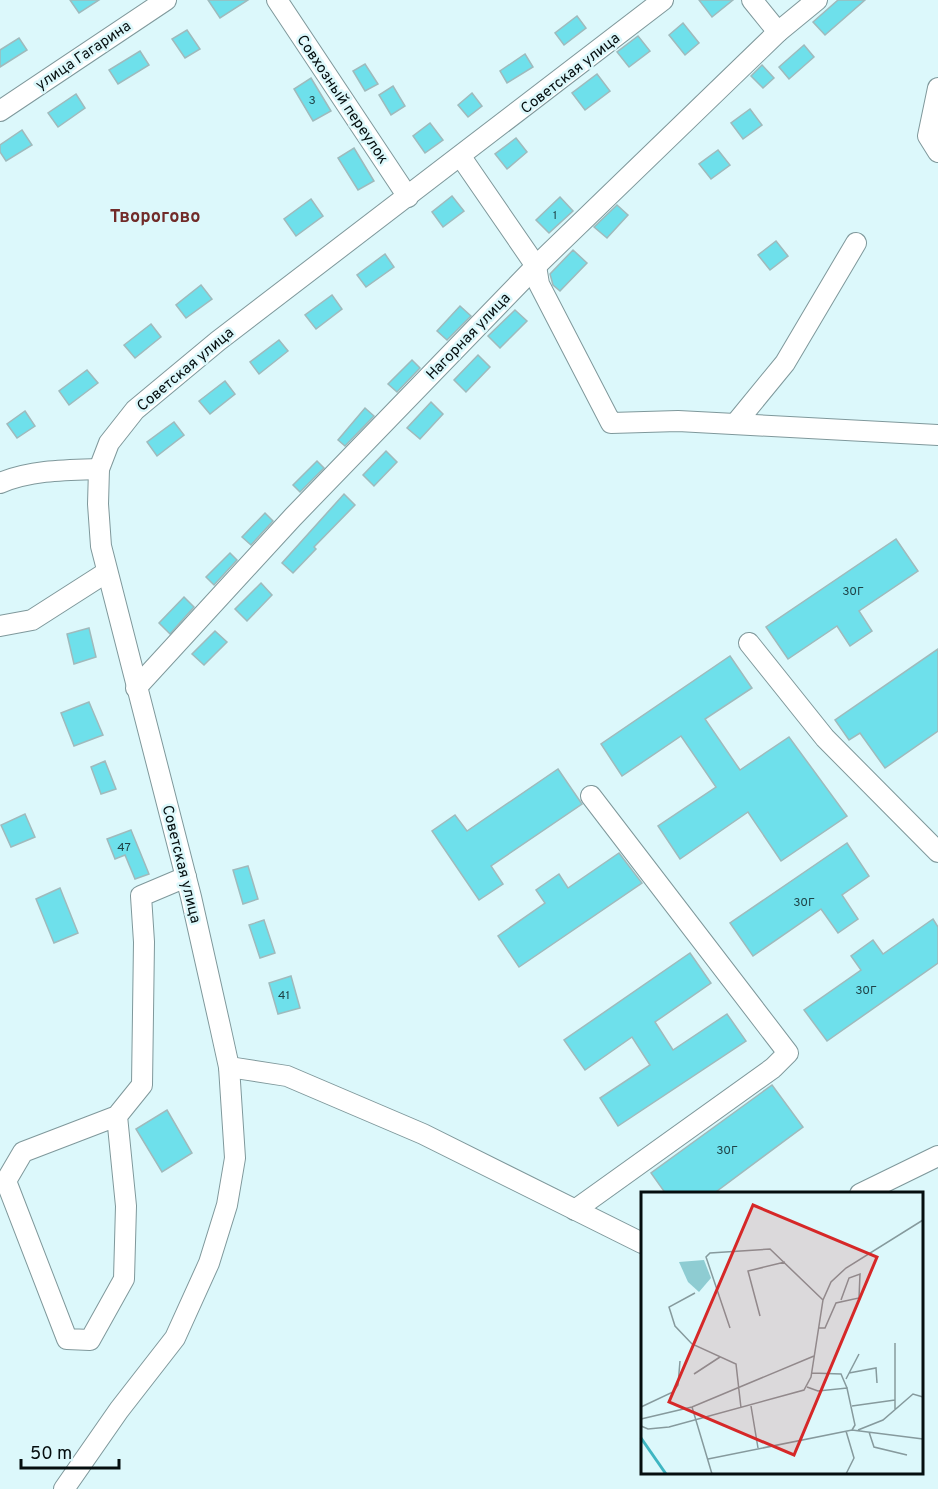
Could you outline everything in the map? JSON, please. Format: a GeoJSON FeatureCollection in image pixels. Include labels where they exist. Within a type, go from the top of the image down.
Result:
{"type":"FeatureCollection","features":[{"type":"Feature","properties":{"kind":"street","name":"улица Гагарина"},"geometry":{"type":"LineString","coordinates":[[0,111],[166,0]]}},
{"type":"Feature","properties":{"kind":"street","name":"Совхозный переулок"},"geometry":{"type":"LineString","coordinates":[[277,0],[408,197]]}},
{"type":"Feature","properties":{"kind":"street","name":"Советская улица"},"geometry":{"type":"LineString","coordinates":[[64,1489],[119,1410],[176,1338],[209,1263],[227,1205],[235,1158],[229,1067],[186,877],[101,546],[98,504],[99,469],[108,443],[135,410],[218,341],[663,0]]}},
{"type":"Feature","properties":{"kind":"street"},"geometry":{"type":"LineString","coordinates":[[752,0],[778,32]]}},
{"type":"Feature","properties":{"kind":"street","name":"Нагорная улица"},"geometry":{"type":"LineString","coordinates":[[136,688],[293,518],[536,266],[778,32],[817,0]]}},
{"type":"Feature","properties":{"kind":"street"},"geometry":{"type":"LineString","coordinates":[[938,88],[928,136],[938,152]]}},
{"type":"Feature","properties":{"kind":"street"},"geometry":{"type":"LineString","coordinates":[[461,157],[536,266],[539,284],[611,423],[678,421],[938,435]]}},
{"type":"Feature","properties":{"kind":"street"},"geometry":{"type":"LineString","coordinates":[[735,424],[785,363],[856,243]]}},
{"type":"Feature","properties":{"kind":"street"},"geometry":{"type":"LineString","coordinates":[[0,483],[15,477],[54,471],[99,469]]}},
{"type":"Feature","properties":{"kind":"street"},"geometry":{"type":"LineString","coordinates":[[0,626],[32,620],[107,572]]}},
{"type":"Feature","properties":{"kind":"street"},"geometry":{"type":"LineString","coordinates":[[749,643],[825,738],[938,852]]}},
{"type":"Feature","properties":{"kind":"street"},"geometry":{"type":"LineString","coordinates":[[575,1210],[772,1068],[788,1053],[591,796]]}},
{"type":"Feature","properties":{"kind":"street"},"geometry":{"type":"LineString","coordinates":[[117,1116],[126,1206],[124,1279],[90,1340],[67,1339],[6,1181],[23,1152],[117,1116],[142,1085],[144,942],[141,896],[186,877]]}},
{"type":"Feature","properties":{"kind":"street"},"geometry":{"type":"LineString","coordinates":[[229,1067],[287,1076],[423,1134],[641,1243]]}},
{"type":"Feature","properties":{"kind":"street"},"geometry":{"type":"LineString","coordinates":[[864,1192],[938,1156]]}},
{"type":"Feature","properties":{"kind":"building"},"geometry":{"type":"Polygon","coordinates":[[[70,0],[99,0],[79,13],[70,0]]]}},
{"type":"Feature","properties":{"kind":"building"},"geometry":{"type":"Polygon","coordinates":[[[208,0],[248,0],[220,18],[208,0]]]}},
{"type":"Feature","properties":{"kind":"building"},"geometry":{"type":"Polygon","coordinates":[[[699,0],[733,0],[712,17],[699,0]]]}},
{"type":"Feature","properties":{"kind":"building"},"geometry":{"type":"Polygon","coordinates":[[[838,0],[865,0],[825,35],[813,22],[838,0]]]}},
{"type":"Feature","properties":{"kind":"building"},"geometry":{"type":"Polygon","coordinates":[[[577,16],[586,28],[564,45],[555,33],[577,16]]]}},
{"type":"Feature","properties":{"kind":"building"},"geometry":{"type":"Polygon","coordinates":[[[683,23],[699,43],[685,55],[669,35],[683,23]]]}},
{"type":"Feature","properties":{"kind":"building"},"geometry":{"type":"Polygon","coordinates":[[[187,30],[200,49],[185,58],[172,39],[187,30]]]}},
{"type":"Feature","properties":{"kind":"building"},"geometry":{"type":"Polygon","coordinates":[[[638,36],[650,51],[629,67],[617,52],[638,36]]]}},
{"type":"Feature","properties":{"kind":"building"},"geometry":{"type":"Polygon","coordinates":[[[19,38],[27,50],[0,67],[0,50],[19,38]]]}},
{"type":"Feature","properties":{"kind":"building"},"geometry":{"type":"Polygon","coordinates":[[[804,45],[814,57],[789,79],[779,67],[804,45]]]}},
{"type":"Feature","properties":{"kind":"building"},"geometry":{"type":"Polygon","coordinates":[[[140,51],[149,65],[118,84],[109,70],[140,51]]]}},
{"type":"Feature","properties":{"kind":"building"},"geometry":{"type":"Polygon","coordinates":[[[525,54],[533,67],[507,83],[500,71],[525,54]]]}},
{"type":"Feature","properties":{"kind":"building"},"geometry":{"type":"Polygon","coordinates":[[[365,64],[378,84],[365,91],[353,71],[365,64]]]}},
{"type":"Feature","properties":{"kind":"building"},"geometry":{"type":"Polygon","coordinates":[[[762,65],[774,78],[763,88],[751,76],[762,65]]]}},
{"type":"Feature","properties":{"kind":"building"},"geometry":{"type":"Polygon","coordinates":[[[597,74],[610,91],[585,110],[572,93],[597,74]]]}},
{"type":"Feature","properties":{"kind":"building"},"geometry":{"type":"Polygon","coordinates":[[[311,78],[331,111],[313,121],[294,89],[311,78]]]}},
{"type":"Feature","properties":{"kind":"building"},"geometry":{"type":"Polygon","coordinates":[[[393,86],[405,106],[391,115],[379,95],[393,86]]]}},
{"type":"Feature","properties":{"kind":"building"},"geometry":{"type":"Polygon","coordinates":[[[472,93],[482,106],[468,117],[458,105],[472,93]]]}},
{"type":"Feature","properties":{"kind":"building"},"geometry":{"type":"Polygon","coordinates":[[[76,94],[85,108],[58,127],[48,113],[76,94]]]}},
{"type":"Feature","properties":{"kind":"building"},"geometry":{"type":"Polygon","coordinates":[[[750,109],[762,125],[743,139],[731,123],[750,109]]]}},
{"type":"Feature","properties":{"kind":"building"},"geometry":{"type":"Polygon","coordinates":[[[430,123],[443,140],[425,153],[413,136],[430,123]]]}},
{"type":"Feature","properties":{"kind":"building"},"geometry":{"type":"Polygon","coordinates":[[[22,130],[32,145],[6,161],[0,152],[0,145],[22,130]]]}},
{"type":"Feature","properties":{"kind":"building"},"geometry":{"type":"Polygon","coordinates":[[[516,138],[527,152],[507,169],[495,154],[516,138]]]}},
{"type":"Feature","properties":{"kind":"building"},"geometry":{"type":"Polygon","coordinates":[[[354,148],[374,181],[358,190],[338,158],[354,148]]]}},
{"type":"Feature","properties":{"kind":"building"},"geometry":{"type":"Polygon","coordinates":[[[718,150],[730,165],[711,179],[699,164],[718,150]]]}},
{"type":"Feature","properties":{"kind":"building"},"geometry":{"type":"Polygon","coordinates":[[[452,196],[464,211],[443,227],[432,212],[452,196]]]}},
{"type":"Feature","properties":{"kind":"building"},"geometry":{"type":"Polygon","coordinates":[[[560,197],[573,211],[549,233],[536,220],[560,197]]]}},
{"type":"Feature","properties":{"kind":"building"},"geometry":{"type":"Polygon","coordinates":[[[311,199],[323,216],[296,236],[284,219],[311,199]]]}},
{"type":"Feature","properties":{"kind":"building"},"geometry":{"type":"Polygon","coordinates":[[[617,205],[628,215],[607,238],[594,227],[617,205]]]}},
{"type":"Feature","properties":{"kind":"building"},"geometry":{"type":"Polygon","coordinates":[[[776,241],[788,256],[770,270],[758,255],[776,241]]]}},
{"type":"Feature","properties":{"kind":"building"},"geometry":{"type":"Polygon","coordinates":[[[573,250],[587,263],[560,291],[553,285],[550,274],[573,250]]]}},
{"type":"Feature","properties":{"kind":"building"},"geometry":{"type":"Polygon","coordinates":[[[385,254],[394,267],[366,287],[357,275],[385,254]]]}},
{"type":"Feature","properties":{"kind":"building"},"geometry":{"type":"Polygon","coordinates":[[[201,285],[212,299],[186,318],[176,305],[201,285]]]}},
{"type":"Feature","properties":{"kind":"building"},"geometry":{"type":"Polygon","coordinates":[[[332,295],[342,309],[316,329],[305,315],[332,295]]]}},
{"type":"Feature","properties":{"kind":"building"},"geometry":{"type":"Polygon","coordinates":[[[460,306],[471,316],[447,340],[437,331],[460,306]]]}},
{"type":"Feature","properties":{"kind":"building"},"geometry":{"type":"Polygon","coordinates":[[[515,310],[527,321],[500,348],[488,336],[515,310]]]}},
{"type":"Feature","properties":{"kind":"building"},"geometry":{"type":"Polygon","coordinates":[[[151,324],[161,337],[135,358],[124,345],[151,324]]]}},
{"type":"Feature","properties":{"kind":"building"},"geometry":{"type":"Polygon","coordinates":[[[279,340],[288,351],[259,374],[250,362],[279,340]]]}},
{"type":"Feature","properties":{"kind":"building"},"geometry":{"type":"Polygon","coordinates":[[[478,355],[490,367],[466,392],[454,380],[478,355]]]}},
{"type":"Feature","properties":{"kind":"building"},"geometry":{"type":"Polygon","coordinates":[[[412,360],[420,368],[397,392],[388,384],[412,360]]]}},
{"type":"Feature","properties":{"kind":"building"},"geometry":{"type":"Polygon","coordinates":[[[87,370],[98,383],[69,405],[59,391],[87,370]]]}},
{"type":"Feature","properties":{"kind":"building"},"geometry":{"type":"Polygon","coordinates":[[[225,381],[235,394],[210,414],[199,401],[225,381]]]}},
{"type":"Feature","properties":{"kind":"building"},"geometry":{"type":"Polygon","coordinates":[[[431,402],[443,414],[420,439],[407,428],[431,402]]]}},
{"type":"Feature","properties":{"kind":"building"},"geometry":{"type":"Polygon","coordinates":[[[365,408],[374,416],[345,446],[338,440],[365,408]]]}},
{"type":"Feature","properties":{"kind":"building"},"geometry":{"type":"Polygon","coordinates":[[[25,411],[35,426],[17,438],[7,424],[25,411]]]}},
{"type":"Feature","properties":{"kind":"building"},"geometry":{"type":"Polygon","coordinates":[[[174,422],[184,435],[157,456],[147,442],[174,422]]]}},
{"type":"Feature","properties":{"kind":"building"},"geometry":{"type":"Polygon","coordinates":[[[386,451],[397,462],[374,486],[363,475],[386,451]]]}},
{"type":"Feature","properties":{"kind":"building"},"geometry":{"type":"Polygon","coordinates":[[[317,461],[324,468],[300,492],[293,485],[317,461]]]}},
{"type":"Feature","properties":{"kind":"building"},"geometry":{"type":"Polygon","coordinates":[[[344,494],[355,505],[314,547],[316,549],[293,573],[282,563],[344,494]]]}},
{"type":"Feature","properties":{"kind":"building"},"geometry":{"type":"Polygon","coordinates":[[[265,513],[273,521],[251,545],[242,537],[265,513]]]}},
{"type":"Feature","properties":{"kind":"building"},"geometry":{"type":"Polygon","coordinates":[[[896,539],[918,571],[859,611],[872,631],[850,646],[837,626],[788,659],[766,627],[896,539]]]}},
{"type":"Feature","properties":{"kind":"building"},"geometry":{"type":"Polygon","coordinates":[[[230,553],[237,560],[214,585],[206,577],[230,553]]]}},
{"type":"Feature","properties":{"kind":"building"},"geometry":{"type":"Polygon","coordinates":[[[261,583],[272,595],[247,621],[235,609],[261,583]]]}},
{"type":"Feature","properties":{"kind":"building"},"geometry":{"type":"Polygon","coordinates":[[[184,597],[194,607],[170,634],[159,623],[184,597]]]}},
{"type":"Feature","properties":{"kind":"building"},"geometry":{"type":"Polygon","coordinates":[[[89,628],[96,657],[74,664],[67,634],[89,628]]]}},
{"type":"Feature","properties":{"kind":"building"},"geometry":{"type":"Polygon","coordinates":[[[215,631],[227,642],[204,665],[192,654],[215,631]]]}},
{"type":"Feature","properties":{"kind":"building"},"geometry":{"type":"Polygon","coordinates":[[[938,649],[938,731],[885,768],[860,733],[849,740],[835,720],[938,649]]]}},
{"type":"Feature","properties":{"kind":"building"},"geometry":{"type":"Polygon","coordinates":[[[730,656],[752,688],[705,719],[740,770],[789,737],[847,816],[781,861],[748,812],[680,859],[658,826],[716,787],[681,736],[622,776],[601,744],[730,656]]]}},
{"type":"Feature","properties":{"kind":"building"},"geometry":{"type":"Polygon","coordinates":[[[89,702],[103,735],[74,746],[61,713],[89,702]]]}},
{"type":"Feature","properties":{"kind":"building"},"geometry":{"type":"Polygon","coordinates":[[[105,761],[116,789],[101,794],[91,767],[105,761]]]}},
{"type":"Feature","properties":{"kind":"building"},"geometry":{"type":"Polygon","coordinates":[[[558,769],[582,804],[491,866],[503,884],[479,900],[432,831],[455,815],[467,831],[558,769]]]}},
{"type":"Feature","properties":{"kind":"building"},"geometry":{"type":"Polygon","coordinates":[[[25,814],[35,837],[11,847],[1,825],[25,814]]]}},
{"type":"Feature","properties":{"kind":"building"},"geometry":{"type":"Polygon","coordinates":[[[131,830],[149,874],[135,879],[125,855],[115,859],[107,839],[131,830]]]}},
{"type":"Feature","properties":{"kind":"building"},"geometry":{"type":"Polygon","coordinates":[[[847,843],[869,876],[842,895],[858,919],[838,933],[821,909],[753,956],[730,923],[847,843]]]}},
{"type":"Feature","properties":{"kind":"building"},"geometry":{"type":"Polygon","coordinates":[[[619,853],[642,883],[519,967],[498,936],[545,903],[536,890],[559,874],[568,888],[619,853]]]}},
{"type":"Feature","properties":{"kind":"building"},"geometry":{"type":"Polygon","coordinates":[[[248,866],[258,899],[243,904],[233,870],[248,866]]]}},
{"type":"Feature","properties":{"kind":"building"},"geometry":{"type":"Polygon","coordinates":[[[60,888],[78,933],[54,943],[36,899],[60,888]]]}},
{"type":"Feature","properties":{"kind":"building"},"geometry":{"type":"Polygon","coordinates":[[[933,919],[938,927],[938,963],[827,1041],[804,1010],[861,970],[851,956],[873,940],[883,954],[933,919]]]}},
{"type":"Feature","properties":{"kind":"building"},"geometry":{"type":"Polygon","coordinates":[[[264,920],[275,953],[260,958],[249,925],[264,920]]]}},
{"type":"Feature","properties":{"kind":"building"},"geometry":{"type":"Polygon","coordinates":[[[690,953],[711,983],[655,1022],[673,1050],[727,1014],[746,1041],[618,1126],[600,1098],[650,1065],[632,1037],[585,1070],[564,1040],[690,953]]]}},
{"type":"Feature","properties":{"kind":"building"},"geometry":{"type":"Polygon","coordinates":[[[291,976],[300,1008],[278,1014],[269,983],[291,976]]]}},
{"type":"Feature","properties":{"kind":"building"},"geometry":{"type":"Polygon","coordinates":[[[772,1085],[803,1127],[716,1192],[665,1192],[651,1173],[772,1085]]]}},
{"type":"Feature","properties":{"kind":"building"},"geometry":{"type":"Polygon","coordinates":[[[167,1110],[192,1153],[162,1172],[136,1129],[167,1110]]]}},
{"type":"Feature","properties":{"kind":"district","name":"Творогово"},"geometry":{"type":"Point","coordinates":[155,216]}}]}
